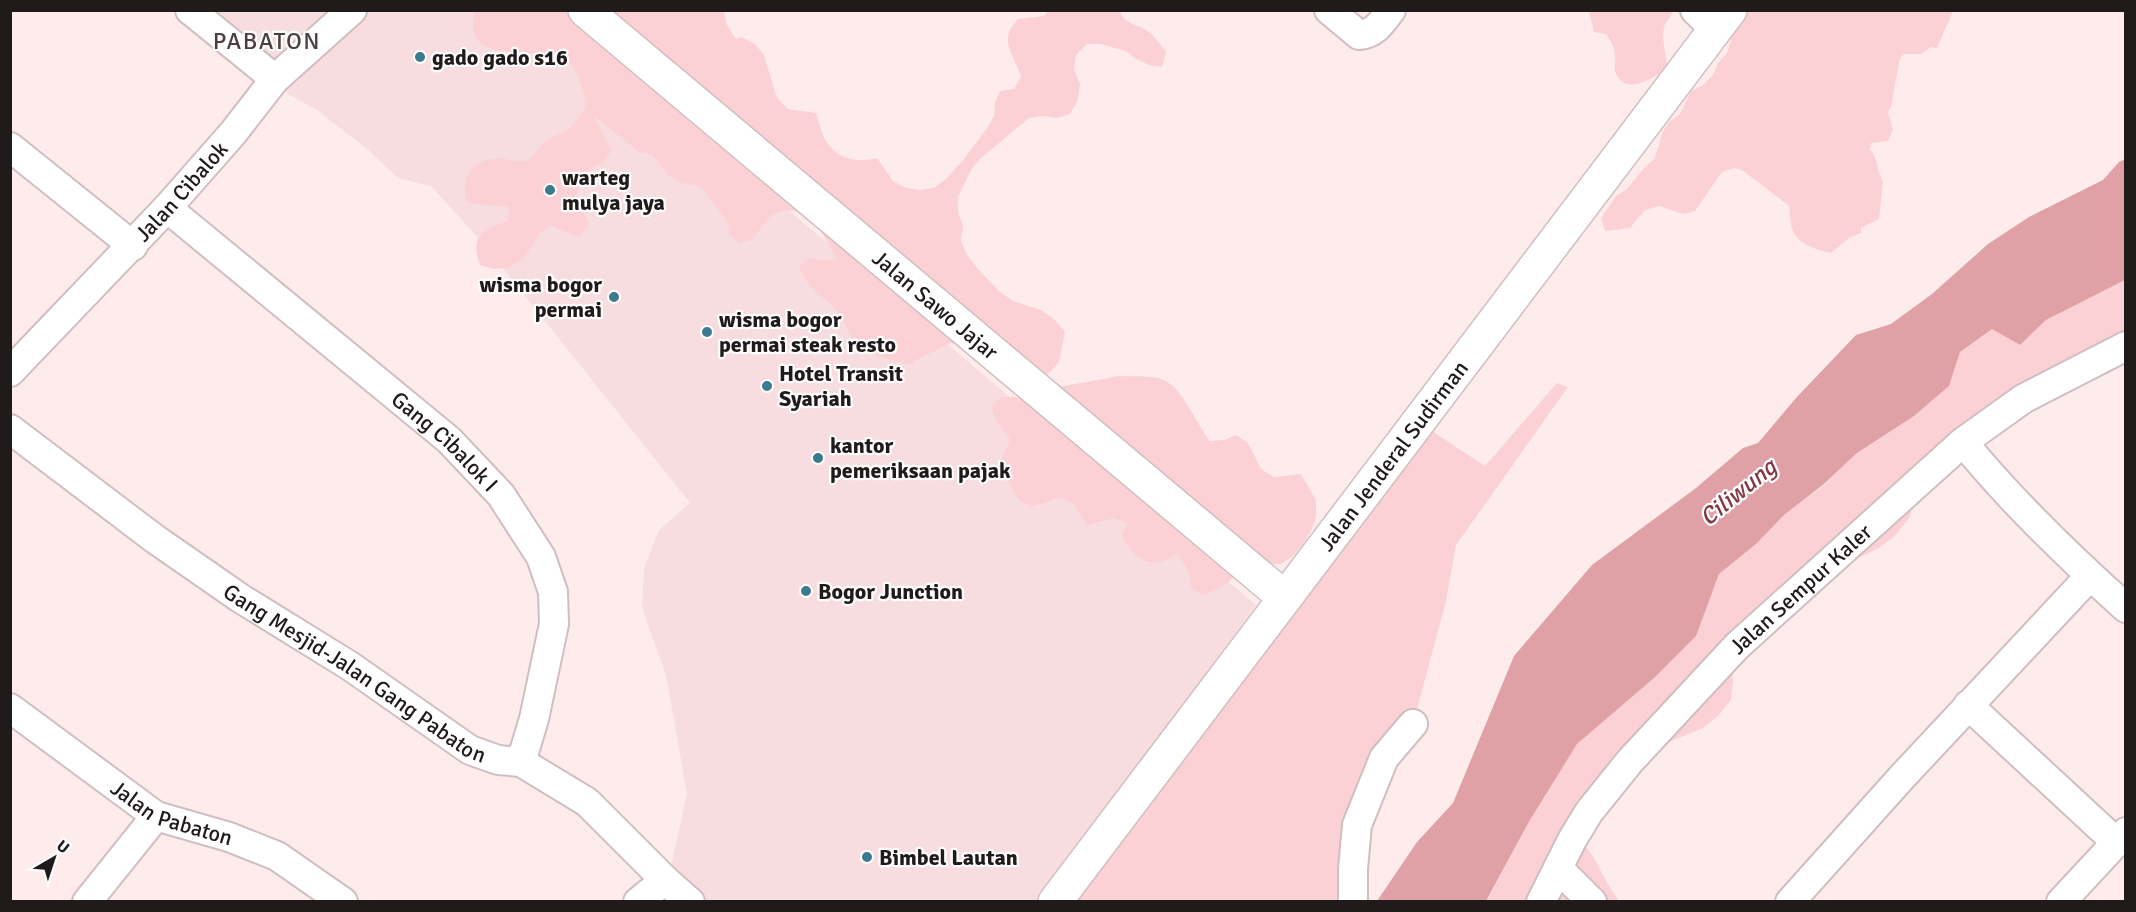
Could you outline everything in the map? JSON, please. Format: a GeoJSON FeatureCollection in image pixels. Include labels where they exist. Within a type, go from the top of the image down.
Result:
{"type":"FeatureCollection","features":[{"type":"Feature","properties":{"kind":"main road","name":"Jalan Sawo Jajar"},"geometry":{"type":"LineString","coordinates":[[585,10],[1285,598]]}},
{"type":"Feature","properties":{"kind":"main road","name":"Jalan Jenderal Sudirman"},"geometry":{"type":"LineString","coordinates":[[1055,902],[1285,598],[1713,17]]}},
{"type":"Feature","properties":{"kind":"street"},"geometry":{"type":"LineString","coordinates":[[190,10],[275,80]]}},
{"type":"Feature","properties":{"kind":"street","name":"Jalan Cibalok"},"geometry":{"type":"LineString","coordinates":[[10,372],[133,246],[233,133],[275,80],[352,10]]}},
{"type":"Feature","properties":{"kind":"street"},"geometry":{"type":"LineString","coordinates":[[1329,10],[1359,35],[1368,34],[1376,29],[1391,10]]}},
{"type":"Feature","properties":{"kind":"street"},"geometry":{"type":"LineString","coordinates":[[10,147],[133,246]]}},
{"type":"Feature","properties":{"kind":"street","name":"Gang Cibalok I"},"geometry":{"type":"LineString","coordinates":[[167,208],[449,440],[501,495],[541,557],[553,592],[554,624],[534,719],[521,762]]}},
{"type":"Feature","properties":{"kind":"street","name":"Jalan Sempur Kaler"},"geometry":{"type":"LineString","coordinates":[[1541,902],[1589,812],[1630,761],[1737,646],[1963,442],[2023,399],[2126,346]]}},
{"type":"Feature","properties":{"kind":"street","name":"Gang Mesjid-Jalan Gang Pabaton"},"geometry":{"type":"LineString","coordinates":[[15,432],[156,539],[240,598],[350,666],[470,750],[498,760],[521,762],[587,802],[690,902]]}},
{"type":"Feature","properties":{"kind":"street"},"geometry":{"type":"LineString","coordinates":[[1963,442],[1982,466],[2090,576],[2126,608]]}},
{"type":"Feature","properties":{"kind":"street"},"geometry":{"type":"LineString","coordinates":[[1790,902],[1968,705],[2090,576]]}},
{"type":"Feature","properties":{"kind":"street"},"geometry":{"type":"LineString","coordinates":[[1968,705],[2121,837],[2061,902]]}},
{"type":"Feature","properties":{"kind":"street","name":"Jalan Pabaton"},"geometry":{"type":"LineString","coordinates":[[10,708],[156,816],[229,837],[277,856],[343,902]]}},
{"type":"Feature","properties":{"kind":"street"},"geometry":{"type":"LineString","coordinates":[[1353,902],[1357,825],[1384,758],[1413,724]]}},
{"type":"Feature","properties":{"kind":"street"},"geometry":{"type":"LineString","coordinates":[[87,902],[156,816]]}},
{"type":"Feature","properties":{"kind":"street"},"geometry":{"type":"LineString","coordinates":[[1558,868],[1592,902]]}},
{"type":"Feature","properties":{"kind":"street"},"geometry":{"type":"LineString","coordinates":[[638,902],[665,880]]}},
{"type":"Feature","properties":{"kind":"shaded area"},"geometry":{"type":"Polygon","coordinates":[[[183,11],[553,11],[1256,605],[1039,901],[697,901],[669,875],[687,794],[666,675],[642,608],[644,568],[659,530],[690,503],[482,242],[431,186],[398,178],[367,149],[317,110],[288,94],[183,11]]]}},
{"type":"Feature","properties":{"kind":"shaded area"},"geometry":{"type":"Polygon","coordinates":[[[475,11],[724,11],[727,25],[736,39],[741,37],[755,44],[764,55],[777,98],[788,109],[816,113],[826,141],[842,156],[855,160],[877,158],[893,181],[906,188],[920,190],[934,188],[946,179],[964,159],[994,116],[995,103],[1000,91],[1014,89],[1021,77],[1008,41],[1012,27],[1018,19],[1044,16],[1048,11],[1120,11],[1127,21],[1152,34],[1166,52],[1162,67],[1149,65],[1126,51],[1100,44],[1087,44],[1076,55],[1074,69],[1080,84],[1078,100],[1070,114],[1057,118],[1043,116],[1029,118],[980,159],[971,170],[958,197],[958,212],[963,226],[961,241],[967,255],[977,268],[999,291],[1013,301],[1041,310],[1054,319],[1065,332],[1059,362],[1049,373],[1034,381],[993,374],[981,365],[974,352],[964,345],[951,343],[914,361],[913,365],[878,356],[860,347],[835,308],[802,275],[799,266],[810,258],[837,259],[811,213],[782,211],[776,213],[770,217],[752,240],[739,243],[729,235],[728,223],[705,191],[694,185],[681,183],[669,176],[652,155],[639,152],[593,115],[611,151],[603,163],[590,169],[577,195],[589,225],[579,237],[552,226],[540,233],[524,258],[509,268],[493,269],[480,265],[476,247],[480,235],[491,227],[508,221],[509,207],[466,201],[465,183],[471,170],[483,161],[491,159],[529,160],[546,140],[569,129],[586,108],[579,80],[568,62],[550,55],[503,51],[478,41],[473,29],[475,11]]]}},
{"type":"Feature","properties":{"kind":"shaded area"},"geometry":{"type":"Polygon","coordinates":[[[1589,11],[1673,11],[1663,33],[1667,68],[1647,81],[1639,83],[1625,83],[1619,79],[1615,71],[1615,53],[1612,44],[1606,34],[1594,32],[1589,11]]]}},
{"type":"Feature","properties":{"kind":"shaded area"},"geometry":{"type":"Polygon","coordinates":[[[1742,11],[1953,11],[1937,48],[1931,47],[1921,54],[1904,54],[1900,58],[1891,107],[1888,112],[1893,129],[1888,141],[1871,143],[1870,151],[1874,155],[1883,182],[1879,219],[1861,228],[1861,233],[1849,238],[1831,253],[1815,249],[1796,236],[1791,225],[1789,206],[1742,170],[1734,168],[1722,172],[1695,211],[1683,214],[1659,206],[1645,210],[1630,228],[1605,231],[1601,218],[1616,196],[1627,189],[1654,159],[1662,133],[1669,122],[1680,114],[1691,91],[1703,85],[1713,75],[1718,63],[1727,53],[1742,11]]]}},
{"type":"Feature","properties":{"kind":"shaded area"},"geometry":{"type":"Polygon","coordinates":[[[2125,280],[2125,356],[2112,371],[2093,373],[2075,379],[1946,473],[1917,497],[1909,518],[1895,536],[1879,548],[1860,557],[1841,560],[1774,603],[1755,610],[1739,622],[1729,639],[1728,660],[1733,680],[1731,700],[1718,716],[1703,728],[1648,751],[1583,842],[1619,901],[1486,902],[1530,820],[1577,744],[1654,678],[1696,636],[1719,574],[1756,544],[1784,515],[1824,485],[1857,453],[1914,416],[1949,386],[1960,352],[1992,329],[2020,345],[2046,320],[2125,280]]]}},
{"type":"Feature","properties":{"kind":"shaded area"},"geometry":{"type":"Polygon","coordinates":[[[1119,376],[1151,377],[1169,383],[1182,397],[1210,441],[1224,440],[1236,435],[1248,443],[1261,469],[1274,477],[1301,474],[1316,500],[1316,517],[1311,531],[1293,556],[1281,564],[1267,564],[1239,570],[1223,586],[1202,595],[1191,588],[1187,570],[1176,554],[1167,560],[1151,563],[1134,553],[1121,535],[1128,524],[1114,518],[1087,525],[1073,503],[1061,498],[1033,506],[1020,502],[999,465],[1010,440],[996,420],[992,406],[1001,397],[1015,397],[1028,401],[1064,386],[1119,376]]]}},
{"type":"Feature","properties":{"kind":"shaded area"},"geometry":{"type":"Polygon","coordinates":[[[1557,383],[1568,387],[1456,545],[1446,601],[1413,724],[1385,757],[1353,901],[1056,902],[1418,422],[1485,466],[1557,383]]]}},
{"type":"Feature","properties":{"kind":"water","name":"Ciliwung"},"geometry":{"type":"Polygon","coordinates":[[[2125,159],[2125,280],[2046,320],[2020,345],[1992,329],[1960,352],[1949,386],[1914,416],[1857,453],[1824,484],[1784,515],[1756,544],[1719,574],[1696,636],[1654,678],[1577,744],[1530,820],[1486,901],[1377,901],[1417,842],[1453,803],[1514,656],[1592,565],[1696,488],[1743,448],[1758,443],[1796,398],[1856,335],[1891,324],[1932,294],[1988,244],[2029,217],[2103,180],[2119,162],[2125,159]]]}},
{"type":"Feature","properties":{"kind":"place","name":"gado gado s16"},"geometry":{"type":"Point","coordinates":[420,57]}},
{"type":"Feature","properties":{"kind":"place","name":"warteg mulya jaya"},"geometry":{"type":"Point","coordinates":[550,190]}},
{"type":"Feature","properties":{"kind":"place","name":"wisma bogor permai"},"geometry":{"type":"Point","coordinates":[614,297]}},
{"type":"Feature","properties":{"kind":"place","name":"wisma bogor permai steak resto"},"geometry":{"type":"Point","coordinates":[707,332]}},
{"type":"Feature","properties":{"kind":"place","name":"Hotel Transit Syariah"},"geometry":{"type":"Point","coordinates":[767,386]}},
{"type":"Feature","properties":{"kind":"place","name":"kantor pemeriksaan pajak"},"geometry":{"type":"Point","coordinates":[818,458]}},
{"type":"Feature","properties":{"kind":"place","name":"Bogor Junction"},"geometry":{"type":"Point","coordinates":[806,591]}},
{"type":"Feature","properties":{"kind":"place","name":"Bimbel Lautan"},"geometry":{"type":"Point","coordinates":[867,857]}},
{"type":"Feature","properties":{"kind":"district","name":"PABATON"},"geometry":{"type":"Point","coordinates":[267,41]}}]}
